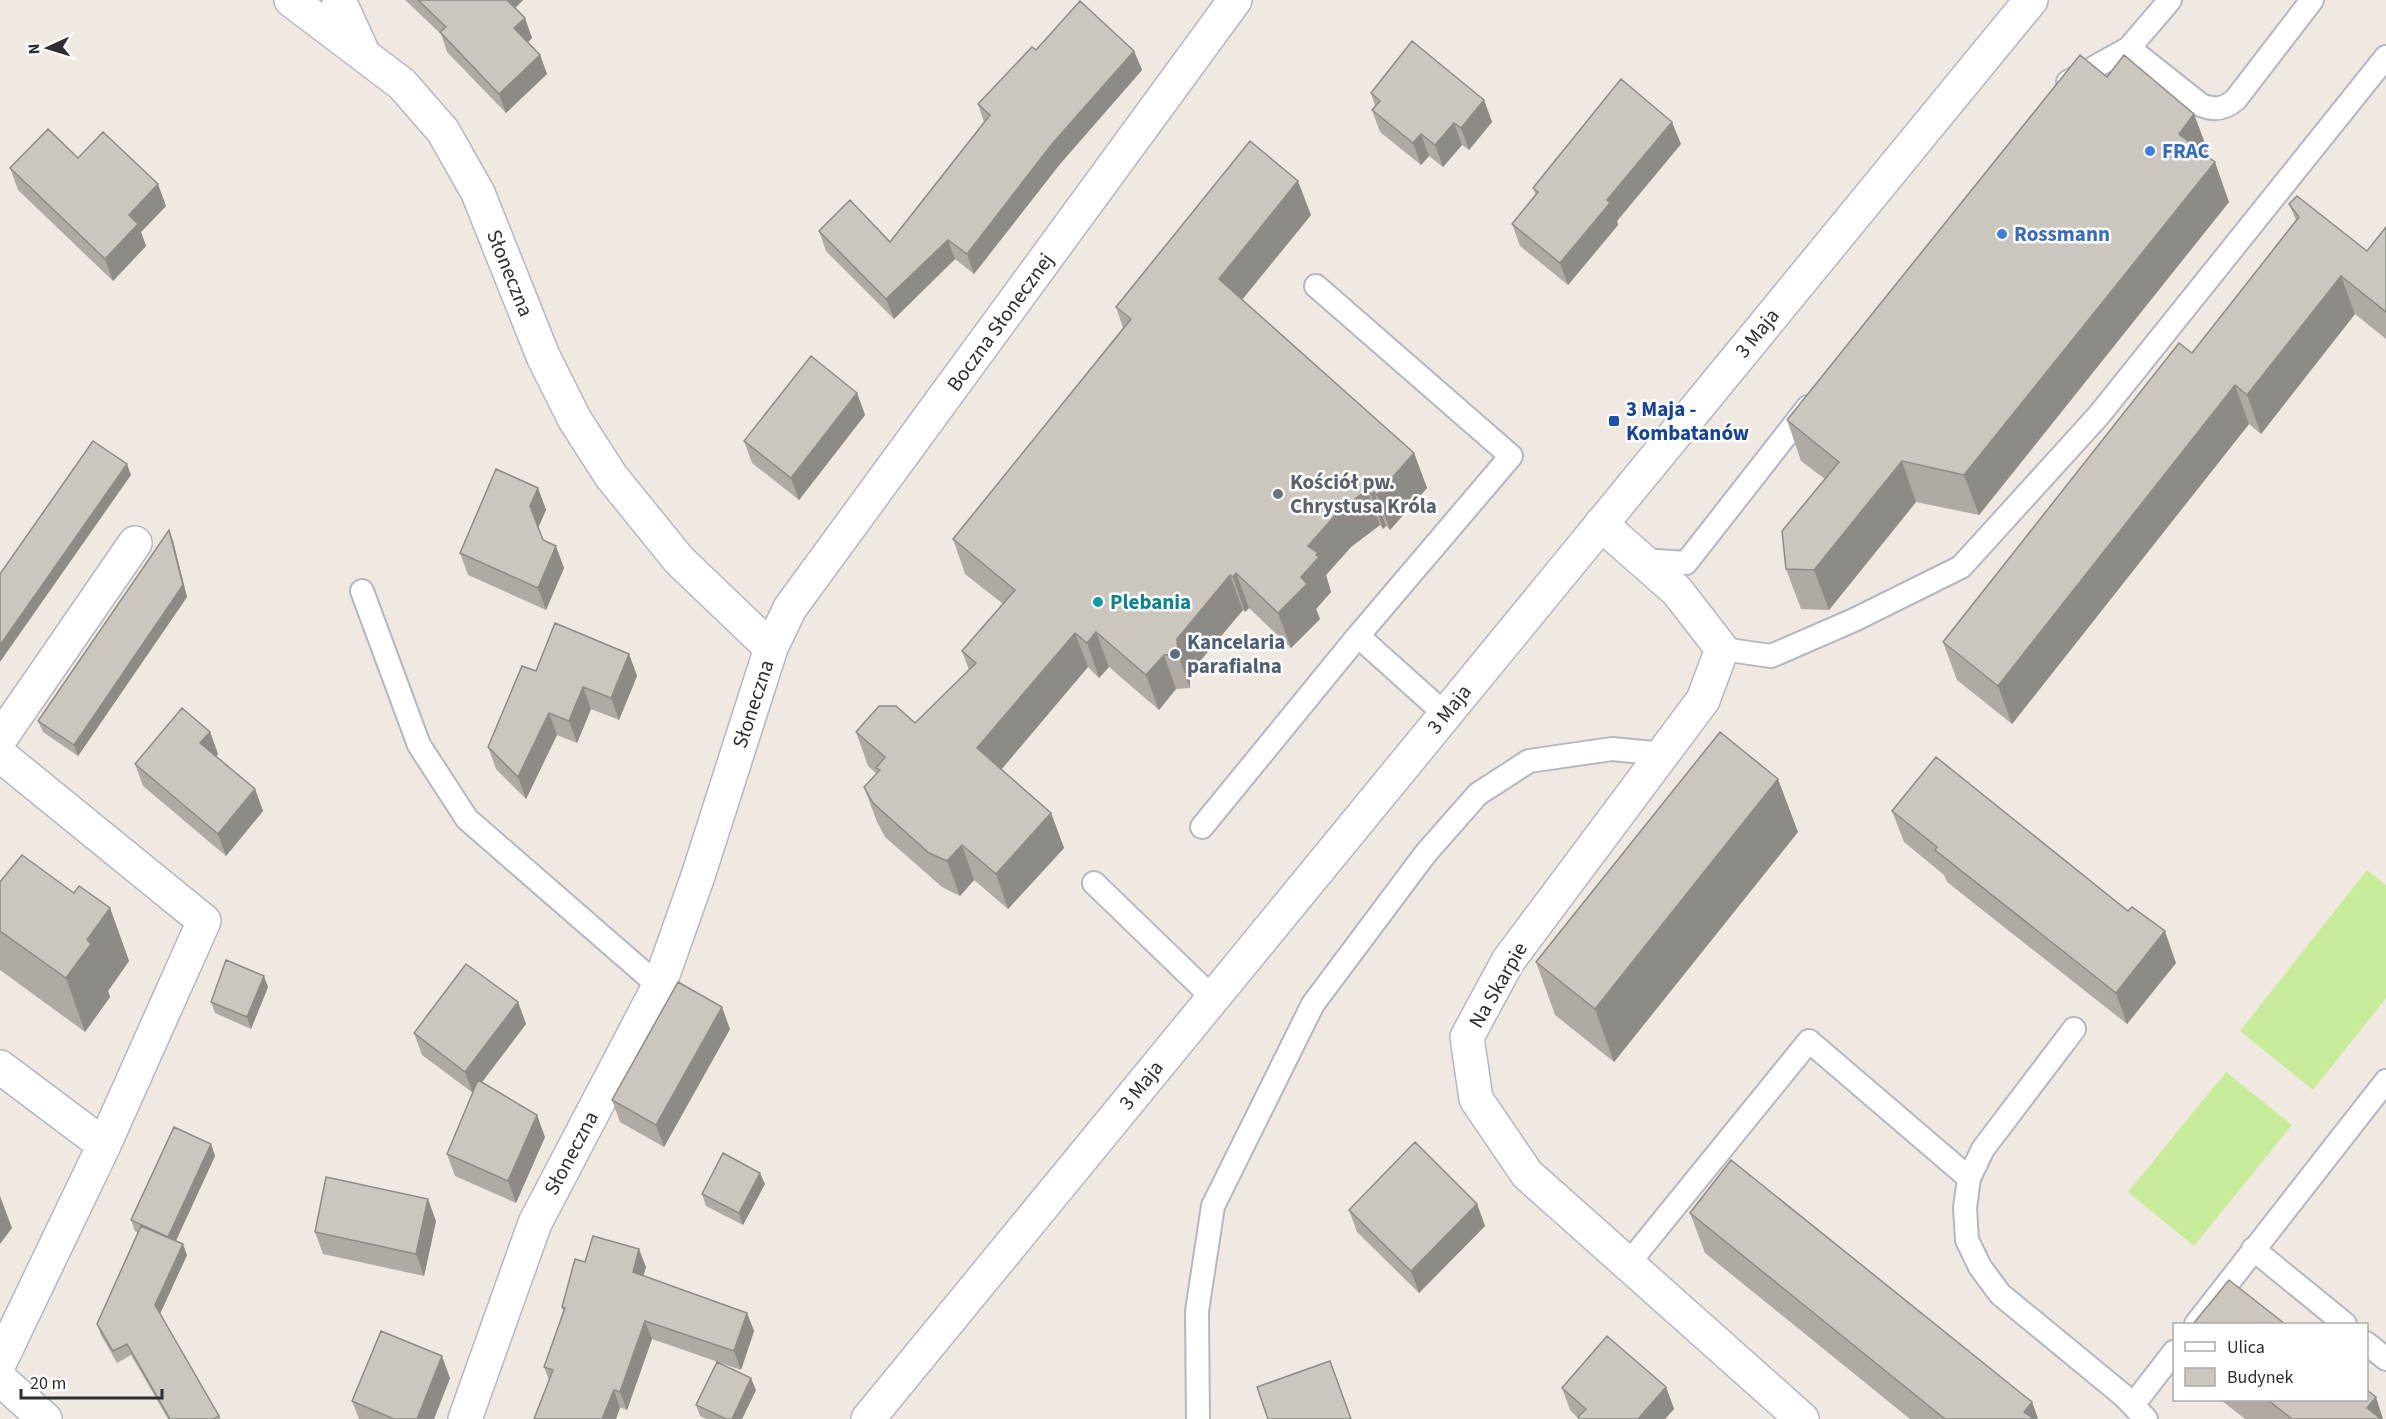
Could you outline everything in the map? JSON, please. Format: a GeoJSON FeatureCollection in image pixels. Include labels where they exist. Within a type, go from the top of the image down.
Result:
{"type":"FeatureCollection","features":[{"type":"Feature","properties":{"kind":"street","name":"Słoneczna"},"geometry":{"type":"LineString","coordinates":[[291,0],[402,84],[443,131],[478,193],[543,356],[575,420],[611,476],[679,560],[771,648],[698,876],[659,986],[535,1223],[465,1419]]}},
{"type":"Feature","properties":{"kind":"street"},"geometry":{"type":"LineString","coordinates":[[339,0],[363,53]]}},
{"type":"Feature","properties":{"kind":"street","name":"Boczna Słonecznej"},"geometry":{"type":"LineString","coordinates":[[771,648],[790,609],[1235,0]]}},
{"type":"Feature","properties":{"kind":"street","name":"3 Maja"},"geometry":{"type":"LineString","coordinates":[[868,1419],[1601,524],[2020,4]]}},
{"type":"Feature","properties":{"kind":"street"},"geometry":{"type":"LineString","coordinates":[[1601,524],[1677,591],[1722,649]]}},
{"type":"Feature","properties":{"kind":"street"},"geometry":{"type":"LineString","coordinates":[[0,739],[135,543]]}},
{"type":"Feature","properties":{"kind":"street","name":"Na Skarpie"},"geometry":{"type":"LineString","coordinates":[[1722,649],[1703,700],[1508,961],[1467,1037],[1476,1099],[1527,1174],[1802,1419]]}},
{"type":"Feature","properties":{"kind":"street"},"geometry":{"type":"LineString","coordinates":[[0,755],[204,921],[104,1145],[0,1362]]}},
{"type":"Feature","properties":{"kind":"street"},"geometry":{"type":"LineString","coordinates":[[0,1067],[104,1145]]}},
{"type":"Feature","properties":{"kind":"street"},"geometry":{"type":"LineString","coordinates":[[0,1379],[45,1419]]}},
{"type":"Feature","properties":{"kind":"lane"},"geometry":{"type":"LineString","coordinates":[[2051,96],[2059,87],[2129,48],[2170,0]]}},
{"type":"Feature","properties":{"kind":"lane"},"geometry":{"type":"LineString","coordinates":[[2129,48],[2201,105],[2210,109],[2221,109],[2229,106],[2236,99],[2312,0]]}},
{"type":"Feature","properties":{"kind":"lane"},"geometry":{"type":"LineString","coordinates":[[1722,649],[1771,656],[1854,620],[1961,567],[2100,415],[2386,57]]}},
{"type":"Feature","properties":{"kind":"lane"},"geometry":{"type":"LineString","coordinates":[[1202,827],[1358,636],[1510,456],[1316,286]]}},
{"type":"Feature","properties":{"kind":"lane"},"geometry":{"type":"LineString","coordinates":[[1642,561],[1686,563],[1825,386]]}},
{"type":"Feature","properties":{"kind":"lane"},"geometry":{"type":"LineString","coordinates":[[362,591],[419,745],[467,819],[659,986]]}},
{"type":"Feature","properties":{"kind":"lane"},"geometry":{"type":"LineString","coordinates":[[1358,636],[1445,714]]}},
{"type":"Feature","properties":{"kind":"lane"},"geometry":{"type":"LineString","coordinates":[[1198,1419],[1197,1311],[1213,1206],[1312,1004],[1426,853],[1478,794],[1529,761],[1612,749],[1663,754]]}},
{"type":"Feature","properties":{"kind":"lane"},"geometry":{"type":"LineString","coordinates":[[1094,883],[1213,998]]}},
{"type":"Feature","properties":{"kind":"lane"},"geometry":{"type":"LineString","coordinates":[[2074,1029],[1983,1149],[1969,1178],[1965,1208],[1967,1240],[1980,1267],[2000,1294],[2139,1412],[2173,1355]]}},
{"type":"Feature","properties":{"kind":"lane"},"geometry":{"type":"LineString","coordinates":[[1628,1264],[1809,1041],[1969,1178]]}},
{"type":"Feature","properties":{"kind":"lane"},"geometry":{"type":"LineString","coordinates":[[2197,1323],[2386,1081]]}},
{"type":"Feature","properties":{"kind":"lane"},"geometry":{"type":"LineString","coordinates":[[2253,1249],[2344,1323]]}},
{"type":"Feature","properties":{"kind":"lane"},"geometry":{"type":"LineString","coordinates":[[2368,1343],[2386,1359]]}},
{"type":"Feature","properties":{"kind":"green space"},"geometry":{"type":"Polygon","coordinates":[[[2367,870],[2386,885],[2386,998],[2313,1090],[2240,1031],[2367,870]]]}},
{"type":"Feature","properties":{"kind":"green space"},"geometry":{"type":"Polygon","coordinates":[[[2226,1072],[2292,1125],[2194,1246],[2128,1192],[2226,1072]]]}},
{"type":"Feature","properties":{"kind":"building"},"geometry":{"type":"Polygon","coordinates":[[[418,0],[507,0],[525,18],[514,28],[540,55],[499,94],[440,32],[446,27],[418,0]]]}},
{"type":"Feature","properties":{"kind":"building"},"geometry":{"type":"Polygon","coordinates":[[[1080,1],[1134,51],[1052,144],[967,254],[948,240],[886,299],[819,231],[850,200],[890,242],[990,115],[978,104],[1032,47],[1036,50],[1080,1]]]}},
{"type":"Feature","properties":{"kind":"building"},"geometry":{"type":"Polygon","coordinates":[[[1412,41],[1484,100],[1461,128],[1454,123],[1435,145],[1421,134],[1413,143],[1372,110],[1380,101],[1371,93],[1412,41]]]}},
{"type":"Feature","properties":{"kind":"building"},"geometry":{"type":"Polygon","coordinates":[[[2080,55],[2107,77],[2124,55],[2194,114],[2179,134],[2215,162],[1964,475],[1902,461],[1814,570],[1786,569],[1782,531],[1839,462],[1787,420],[2080,55]]]}},
{"type":"Feature","properties":{"kind":"building"},"geometry":{"type":"Polygon","coordinates":[[[1621,79],[1672,122],[1607,200],[1610,203],[1560,263],[1512,224],[1538,192],[1533,188],[1621,79]]]}},
{"type":"Feature","properties":{"kind":"building"},"geometry":{"type":"Polygon","coordinates":[[[48,129],[78,158],[103,132],[158,184],[129,215],[138,224],[105,259],[10,168],[48,129]]]}},
{"type":"Feature","properties":{"kind":"building"},"geometry":{"type":"Polygon","coordinates":[[[1250,141],[1298,181],[1219,279],[1414,453],[1377,495],[1367,490],[1338,512],[1308,546],[1318,553],[1316,555],[1319,557],[1301,577],[1307,584],[1278,613],[1236,573],[1233,577],[1230,575],[1177,639],[1178,654],[1164,655],[1146,675],[1096,632],[1087,643],[1075,633],[977,748],[1051,813],[996,874],[962,845],[947,861],[929,853],[873,803],[864,787],[880,770],[876,768],[885,757],[856,732],[879,706],[896,706],[915,723],[976,663],[962,651],[1015,590],[953,539],[1131,319],[1116,307],[1250,141]]]}},
{"type":"Feature","properties":{"kind":"building"},"geometry":{"type":"Polygon","coordinates":[[[2297,196],[2367,251],[2386,227],[2386,312],[2341,276],[2247,395],[2235,385],[1998,686],[1943,642],[2179,343],[2192,353],[2299,217],[2289,204],[2297,196]]]}},
{"type":"Feature","properties":{"kind":"building"},"geometry":{"type":"Polygon","coordinates":[[[811,356],[857,393],[791,478],[744,441],[811,356]]]}},
{"type":"Feature","properties":{"kind":"building"},"geometry":{"type":"Polygon","coordinates":[[[93,441],[127,464],[0,645],[0,574],[93,441]]]}},
{"type":"Feature","properties":{"kind":"building"},"geometry":{"type":"Polygon","coordinates":[[[496,469],[538,488],[530,506],[543,540],[556,546],[538,588],[460,553],[496,469]]]}},
{"type":"Feature","properties":{"kind":"building"},"geometry":{"type":"Polygon","coordinates":[[[169,530],[183,585],[74,745],[38,721],[169,530]]]}},
{"type":"Feature","properties":{"kind":"building"},"geometry":{"type":"Polygon","coordinates":[[[555,623],[629,654],[611,698],[583,687],[569,721],[549,713],[518,777],[488,747],[522,666],[536,671],[555,623]]]}},
{"type":"Feature","properties":{"kind":"building"},"geometry":{"type":"Polygon","coordinates":[[[182,708],[210,732],[200,743],[255,789],[218,834],[135,764],[182,708]]]}},
{"type":"Feature","properties":{"kind":"building"},"geometry":{"type":"Polygon","coordinates":[[[1720,732],[1778,779],[1595,1009],[1536,962],[1720,732]]]}},
{"type":"Feature","properties":{"kind":"building"},"geometry":{"type":"Polygon","coordinates":[[[1936,757],[2128,911],[2132,907],[2165,931],[2116,993],[1935,850],[1937,847],[1892,811],[1936,757]]]}},
{"type":"Feature","properties":{"kind":"building"},"geometry":{"type":"Polygon","coordinates":[[[22,855],[74,893],[79,886],[110,908],[87,940],[91,944],[66,978],[0,931],[0,882],[22,855]]]}},
{"type":"Feature","properties":{"kind":"building"},"geometry":{"type":"Polygon","coordinates":[[[226,960],[264,976],[247,1017],[211,1002],[226,960]]]}},
{"type":"Feature","properties":{"kind":"building"},"geometry":{"type":"Polygon","coordinates":[[[466,964],[518,1002],[465,1072],[414,1033],[466,964]]]}},
{"type":"Feature","properties":{"kind":"building"},"geometry":{"type":"Polygon","coordinates":[[[678,982],[722,1007],[656,1125],[612,1100],[678,982]]]}},
{"type":"Feature","properties":{"kind":"building"},"geometry":{"type":"Polygon","coordinates":[[[478,1080],[537,1115],[508,1181],[447,1154],[478,1080]]]}},
{"type":"Feature","properties":{"kind":"building"},"geometry":{"type":"Polygon","coordinates":[[[174,1127],[211,1144],[168,1237],[131,1220],[174,1127]]]}},
{"type":"Feature","properties":{"kind":"building"},"geometry":{"type":"Polygon","coordinates":[[[1415,1142],[1477,1204],[1411,1271],[1349,1210],[1415,1142]]]}},
{"type":"Feature","properties":{"kind":"building"},"geometry":{"type":"Polygon","coordinates":[[[723,1153],[760,1173],[739,1213],[702,1194],[723,1153]]]}},
{"type":"Feature","properties":{"kind":"building"},"geometry":{"type":"Polygon","coordinates":[[[1731,1160],[2032,1402],[2024,1412],[2034,1419],[1945,1419],[1690,1213],[1731,1160]]]}},
{"type":"Feature","properties":{"kind":"building"},"geometry":{"type":"Polygon","coordinates":[[[326,1177],[428,1199],[416,1254],[315,1232],[326,1177]]]}},
{"type":"Feature","properties":{"kind":"building"},"geometry":{"type":"Polygon","coordinates":[[[141,1226],[183,1244],[155,1305],[219,1416],[214,1419],[170,1419],[127,1344],[113,1351],[97,1324],[141,1226]]]}},
{"type":"Feature","properties":{"kind":"building"},"geometry":{"type":"Polygon","coordinates":[[[593,1236],[639,1249],[633,1272],[747,1313],[734,1351],[645,1321],[620,1392],[614,1390],[602,1419],[534,1419],[553,1370],[544,1367],[565,1308],[562,1307],[575,1259],[585,1262],[593,1236]]]}},
{"type":"Feature","properties":{"kind":"building"},"geometry":{"type":"Polygon","coordinates":[[[2229,1280],[2284,1323],[2194,1323],[2229,1280]]]}},
{"type":"Feature","properties":{"kind":"building"},"geometry":{"type":"Polygon","coordinates":[[[381,1331],[442,1356],[417,1419],[394,1419],[352,1401],[381,1331]]]}},
{"type":"Feature","properties":{"kind":"building"},"geometry":{"type":"Polygon","coordinates":[[[1607,1336],[1666,1387],[1638,1419],[1580,1419],[1578,1417],[1586,1409],[1562,1388],[1607,1336]]]}},
{"type":"Feature","properties":{"kind":"building"},"geometry":{"type":"Polygon","coordinates":[[[1330,1361],[1351,1419],[1268,1419],[1257,1387],[1330,1361]]]}},
{"type":"Feature","properties":{"kind":"building"},"geometry":{"type":"Polygon","coordinates":[[[717,1362],[751,1378],[732,1419],[726,1419],[696,1405],[717,1362]]]}},
{"type":"Feature","properties":{"kind":"building"},"geometry":{"type":"Polygon","coordinates":[[[2368,1391],[2376,1397],[2367,1408],[2381,1419],[2292,1419],[2269,1401],[2368,1401],[2368,1391]]]}},
{"type":"Feature","properties":{"kind":"place","name":"FRAC"},"geometry":{"type":"Point","coordinates":[2150,151]}},
{"type":"Feature","properties":{"kind":"place","name":"Rossmann"},"geometry":{"type":"Point","coordinates":[2002,234]}},
{"type":"Feature","properties":{"kind":"place","name":"3 Maja - Kombatanów"},"geometry":{"type":"Point","coordinates":[1614,421]}},
{"type":"Feature","properties":{"kind":"place","name":"Kościół pw. Chrystusa Króla"},"geometry":{"type":"Point","coordinates":[1278,494]}},
{"type":"Feature","properties":{"kind":"place","name":"Plebania"},"geometry":{"type":"Point","coordinates":[1098,602]}},
{"type":"Feature","properties":{"kind":"place","name":"Kancelaria parafialna"},"geometry":{"type":"Point","coordinates":[1175,654]}}]}
